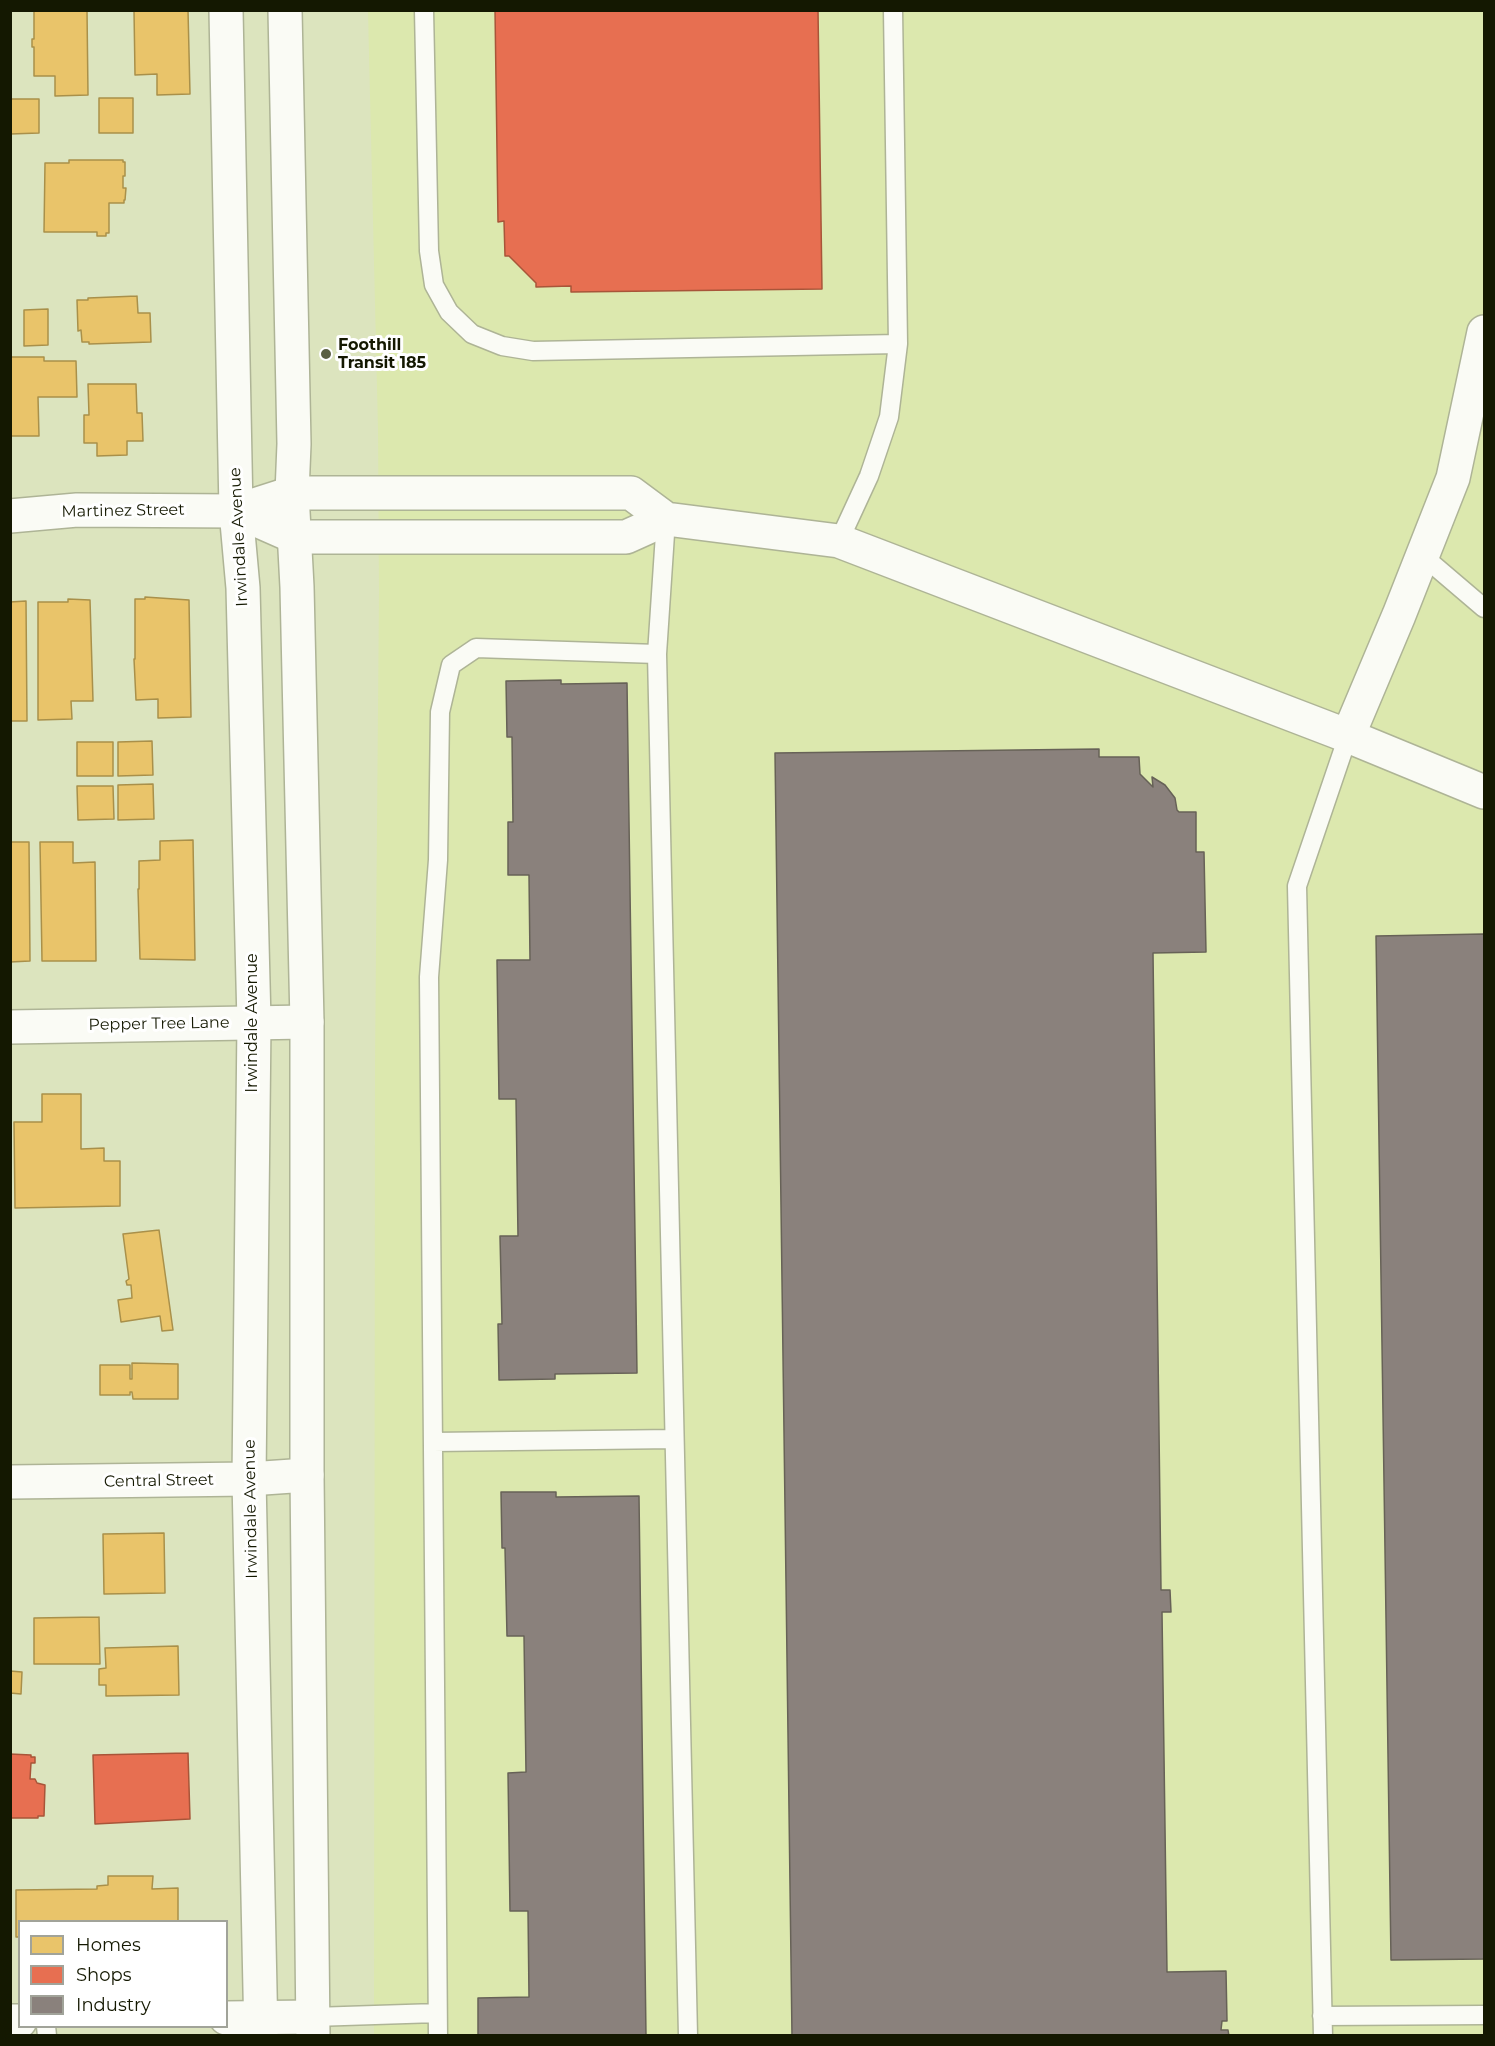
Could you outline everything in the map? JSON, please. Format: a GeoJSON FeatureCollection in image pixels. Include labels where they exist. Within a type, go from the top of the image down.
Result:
{"type":"FeatureCollection","features":[{"type":"Feature","properties":{"kind":"main road","name":"Irwindale Avenue"},"geometry":{"type":"LineString","coordinates":[[226,10],[236,511],[243,588],[254,1022],[249,1479],[261,2027]]}},
{"type":"Feature","properties":{"kind":"main road"},"geometry":{"type":"LineString","coordinates":[[228,2019],[261,2027],[313,2026],[307,1475],[307,1022],[297,587],[292,493],[294,432],[285,10]]}},
{"type":"Feature","properties":{"kind":"main road"},"geometry":{"type":"LineString","coordinates":[[1348,736],[1453,478],[1485,332]]}},
{"type":"Feature","properties":{"kind":"main road"},"geometry":{"type":"LineString","coordinates":[[236,511],[292,493],[631,493],[666,519],[839,541],[1348,736],[1485,792]]}},
{"type":"Feature","properties":{"kind":"main road","name":"Martinez Street"},"geometry":{"type":"LineString","coordinates":[[10,516],[76,510],[236,511]]}},
{"type":"Feature","properties":{"kind":"main road"},"geometry":{"type":"LineString","coordinates":[[236,511],[294,537],[626,537],[666,519]]}},
{"type":"Feature","properties":{"kind":"main road","name":"Pepper Tree Lane"},"geometry":{"type":"LineString","coordinates":[[10,1028],[307,1022]]}},
{"type":"Feature","properties":{"kind":"main road","name":"Central Street"},"geometry":{"type":"LineString","coordinates":[[10,1482],[249,1479],[307,1475]]}},
{"type":"Feature","properties":{"kind":"lane"},"geometry":{"type":"LineString","coordinates":[[424,10],[429,251],[435,285],[439,294],[449,312],[472,334],[502,346],[533,351],[898,344]]}},
{"type":"Feature","properties":{"kind":"lane"},"geometry":{"type":"LineString","coordinates":[[839,541],[869,476],[889,417],[898,344],[893,18]]}},
{"type":"Feature","properties":{"kind":"lane"},"geometry":{"type":"LineString","coordinates":[[666,519],[657,654],[688,2036]]}},
{"type":"Feature","properties":{"kind":"lane"},"geometry":{"type":"LineString","coordinates":[[1423,555],[1485,608]]}},
{"type":"Feature","properties":{"kind":"lane"},"geometry":{"type":"LineString","coordinates":[[438,2036],[429,977],[438,860],[440,712],[451,665],[476,648],[657,654]]}},
{"type":"Feature","properties":{"kind":"lane"},"geometry":{"type":"LineString","coordinates":[[1323,2036],[1297,886],[1348,736]]}},
{"type":"Feature","properties":{"kind":"lane"},"geometry":{"type":"LineString","coordinates":[[433,1442],[674,1439]]}},
{"type":"Feature","properties":{"kind":"lane"},"geometry":{"type":"LineString","coordinates":[[313,2026],[437,2013]]}},
{"type":"Feature","properties":{"kind":"lane"},"geometry":{"type":"LineString","coordinates":[[1322,2016],[1485,2015]]}},
{"type":"Feature","properties":{"kind":"shaded area"},"geometry":{"type":"Polygon","coordinates":[[[368,11],[1484,11],[1484,2035],[374,2035],[375,1065],[379,591],[378,429],[368,11]]]}},
{"type":"Feature","properties":{"kind":"building: Homes"},"geometry":{"type":"Polygon","coordinates":[[[34,10],[87,10],[88,95],[55,96],[55,76],[34,76],[32,39],[34,39],[34,10]]]}},
{"type":"Feature","properties":{"kind":"building: Homes"},"geometry":{"type":"Polygon","coordinates":[[[134,10],[188,10],[190,94],[157,95],[157,74],[135,75],[134,10]]]}},
{"type":"Feature","properties":{"kind":"building: Homes"},"geometry":{"type":"Polygon","coordinates":[[[99,98],[133,98],[133,133],[99,133],[99,98]]]}},
{"type":"Feature","properties":{"kind":"building: Homes"},"geometry":{"type":"Polygon","coordinates":[[[10,99],[39,99],[39,133],[10,134],[10,99]]]}},
{"type":"Feature","properties":{"kind":"building: Homes"},"geometry":{"type":"Polygon","coordinates":[[[69,160],[123,160],[125,162],[123,188],[126,188],[125,200],[124,203],[109,203],[109,233],[106,233],[106,236],[97,236],[97,232],[44,232],[45,163],[69,163],[69,160]]]}},
{"type":"Feature","properties":{"kind":"building: Homes"},"geometry":{"type":"Polygon","coordinates":[[[137,296],[138,313],[150,313],[151,342],[89,344],[89,342],[82,342],[81,330],[78,331],[77,300],[137,296]]]}},
{"type":"Feature","properties":{"kind":"building: Homes"},"geometry":{"type":"Polygon","coordinates":[[[48,309],[48,345],[24,346],[24,310],[48,309]]]}},
{"type":"Feature","properties":{"kind":"building: Homes"},"geometry":{"type":"Polygon","coordinates":[[[10,357],[44,357],[44,361],[76,361],[77,397],[38,397],[39,436],[10,436],[10,357]]]}},
{"type":"Feature","properties":{"kind":"building: Homes"},"geometry":{"type":"Polygon","coordinates":[[[88,384],[136,384],[137,413],[142,413],[143,441],[127,441],[127,455],[97,456],[97,443],[84,443],[84,415],[89,415],[88,384]]]}},
{"type":"Feature","properties":{"kind":"building: Homes"},"geometry":{"type":"Polygon","coordinates":[[[145,597],[189,600],[191,717],[158,718],[158,699],[136,700],[135,599],[145,599],[145,597]]]}},
{"type":"Feature","properties":{"kind":"building: Homes"},"geometry":{"type":"Polygon","coordinates":[[[68,599],[90,600],[93,701],[71,701],[72,719],[38,720],[38,602],[68,602],[68,599]]]}},
{"type":"Feature","properties":{"kind":"building: Homes"},"geometry":{"type":"Polygon","coordinates":[[[26,601],[27,721],[10,721],[10,602],[26,601]]]}},
{"type":"Feature","properties":{"kind":"building: Homes"},"geometry":{"type":"Polygon","coordinates":[[[152,741],[153,775],[118,776],[118,742],[152,741]]]}},
{"type":"Feature","properties":{"kind":"building: Homes"},"geometry":{"type":"Polygon","coordinates":[[[77,742],[113,742],[113,776],[77,776],[77,742]]]}},
{"type":"Feature","properties":{"kind":"building: Homes"},"geometry":{"type":"Polygon","coordinates":[[[153,784],[154,819],[118,820],[118,785],[153,784]]]}},
{"type":"Feature","properties":{"kind":"building: Homes"},"geometry":{"type":"Polygon","coordinates":[[[77,786],[113,786],[114,819],[78,820],[77,786]]]}},
{"type":"Feature","properties":{"kind":"building: Homes"},"geometry":{"type":"Polygon","coordinates":[[[193,840],[195,960],[140,959],[139,861],[160,860],[160,841],[193,840]]]}},
{"type":"Feature","properties":{"kind":"building: Homes"},"geometry":{"type":"Polygon","coordinates":[[[10,842],[29,842],[30,961],[10,962],[10,842]]]}},
{"type":"Feature","properties":{"kind":"building: Homes"},"geometry":{"type":"Polygon","coordinates":[[[40,842],[73,842],[73,863],[95,862],[96,961],[42,961],[40,842]]]}},
{"type":"Feature","properties":{"kind":"building: Homes"},"geometry":{"type":"Polygon","coordinates":[[[42,1094],[81,1094],[81,1149],[104,1148],[104,1161],[120,1161],[120,1206],[15,1208],[14,1122],[42,1122],[42,1094]]]}},
{"type":"Feature","properties":{"kind":"building: Homes"},"geometry":{"type":"Polygon","coordinates":[[[159,1230],[173,1330],[162,1331],[160,1316],[121,1322],[118,1300],[132,1298],[131,1285],[127,1285],[126,1281],[129,1279],[123,1234],[159,1230]]]}},
{"type":"Feature","properties":{"kind":"building: Homes"},"geometry":{"type":"Polygon","coordinates":[[[132,1363],[178,1364],[178,1399],[133,1399],[132,1392],[130,1395],[100,1395],[100,1365],[130,1365],[130,1379],[132,1379],[132,1363]]]}},
{"type":"Feature","properties":{"kind":"building: Homes"},"geometry":{"type":"Polygon","coordinates":[[[164,1533],[165,1593],[104,1594],[103,1534],[164,1533]]]}},
{"type":"Feature","properties":{"kind":"building: Homes"},"geometry":{"type":"Polygon","coordinates":[[[99,1617],[100,1664],[34,1664],[34,1618],[99,1617]]]}},
{"type":"Feature","properties":{"kind":"building: Homes"},"geometry":{"type":"Polygon","coordinates":[[[178,1646],[179,1695],[106,1696],[106,1685],[99,1685],[99,1669],[106,1668],[105,1648],[178,1646]]]}},
{"type":"Feature","properties":{"kind":"building: Homes"},"geometry":{"type":"Polygon","coordinates":[[[10,1671],[22,1672],[21,1694],[10,1693],[10,1671]]]}},
{"type":"Feature","properties":{"kind":"building: Homes"},"geometry":{"type":"Polygon","coordinates":[[[108,1876],[153,1876],[152,1889],[178,1888],[178,1920],[18,1920],[18,1937],[16,1937],[16,1890],[97,1889],[97,1886],[108,1885],[108,1876]]]}},
{"type":"Feature","properties":{"kind":"building: Shops"},"geometry":{"type":"Polygon","coordinates":[[[495,10],[818,10],[822,289],[571,292],[571,286],[536,287],[536,283],[509,256],[505,256],[504,221],[498,222],[495,10]]]}},
{"type":"Feature","properties":{"kind":"building: Shops"},"geometry":{"type":"Polygon","coordinates":[[[188,1753],[190,1819],[95,1824],[93,1755],[188,1753]]]}},
{"type":"Feature","properties":{"kind":"building: Shops"},"geometry":{"type":"Polygon","coordinates":[[[10,1754],[35,1757],[35,1763],[31,1763],[30,1779],[35,1779],[37,1783],[45,1785],[44,1816],[10,1818],[10,1754]]]}},
{"type":"Feature","properties":{"kind":"building: Industry"},"geometry":{"type":"Polygon","coordinates":[[[561,680],[561,684],[627,683],[637,1373],[555,1374],[555,1379],[499,1380],[498,1324],[502,1324],[500,1236],[518,1236],[516,1099],[499,1099],[497,960],[530,960],[529,875],[508,875],[508,822],[513,822],[512,737],[507,737],[506,681],[561,680]]]}},
{"type":"Feature","properties":{"kind":"building: Industry"},"geometry":{"type":"Polygon","coordinates":[[[1099,749],[1099,757],[1139,757],[1140,774],[1153,787],[1152,777],[1165,785],[1175,798],[1179,812],[1196,812],[1196,852],[1204,852],[1206,952],[1153,953],[1161,1590],[1170,1590],[1171,1612],[1162,1612],[1167,1972],[1226,1971],[1227,2021],[1222,2021],[1221,2030],[1228,2030],[1229,2036],[792,2036],[775,753],[1099,749]]]}},
{"type":"Feature","properties":{"kind":"building: Industry"},"geometry":{"type":"Polygon","coordinates":[[[1484,934],[1484,1959],[1391,1960],[1376,936],[1484,934]]]}},
{"type":"Feature","properties":{"kind":"building: Industry"},"geometry":{"type":"Polygon","coordinates":[[[501,1492],[556,1492],[556,1497],[639,1496],[646,2036],[478,2036],[478,1998],[529,1997],[528,1911],[510,1911],[508,1773],[526,1772],[524,1636],[507,1636],[501,1492]]]}},
{"type":"Feature","properties":{"kind":"place","name":"Foothill Transit 185"},"geometry":{"type":"Point","coordinates":[326,354]}}]}
